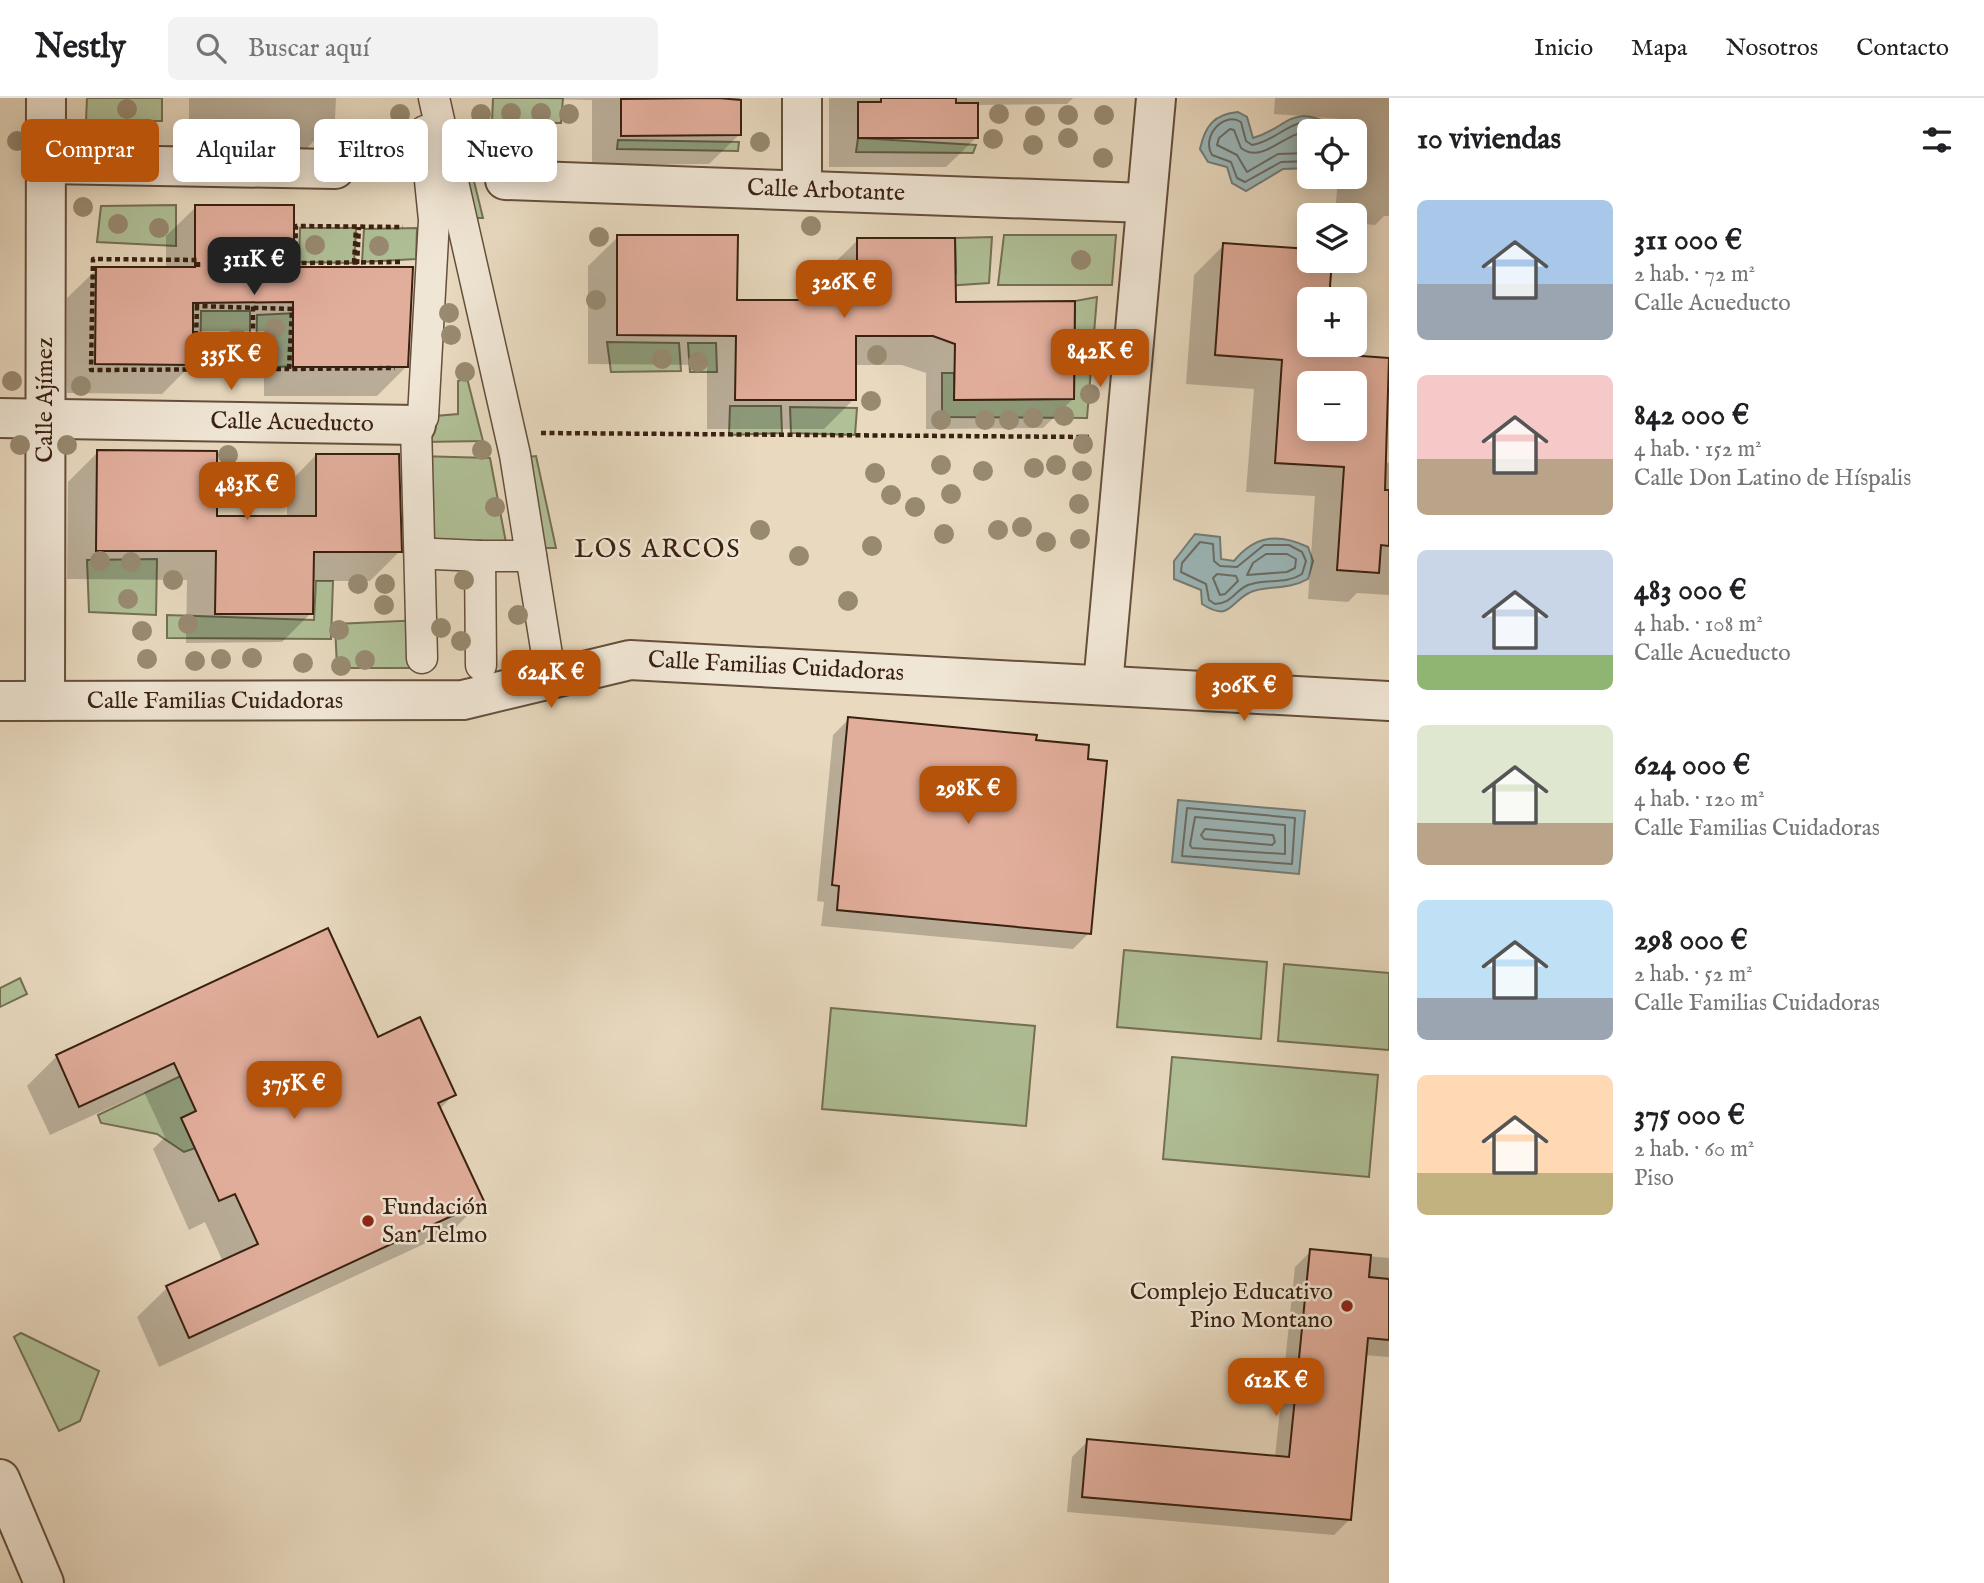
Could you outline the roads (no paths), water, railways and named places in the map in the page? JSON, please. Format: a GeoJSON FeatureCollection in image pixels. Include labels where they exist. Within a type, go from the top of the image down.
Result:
{"type":"FeatureCollection","features":[{"type":"Feature","properties":{"kind":"street","name":"Calle Ajímez"},"geometry":{"type":"LineString","coordinates":[[46,98],[46,119]]}},
{"type":"Feature","properties":{"kind":"street"},"geometry":{"type":"LineString","coordinates":[[802,98],[802,190]]}},
{"type":"Feature","properties":{"kind":"street"},"geometry":{"type":"LineString","coordinates":[[1102,685],[1156,98]]}},
{"type":"Feature","properties":{"kind":"street"},"geometry":{"type":"LineString","coordinates":[[422,658],[420,421],[434,220],[424,122],[436,110]]}},
{"type":"Feature","properties":{"kind":"street"},"geometry":{"type":"LineString","coordinates":[[436,110],[510,433],[548,661]]}},
{"type":"Feature","properties":{"kind":"street"},"geometry":{"type":"LineString","coordinates":[[159,166],[314,169]]}},
{"type":"Feature","properties":{"kind":"street","name":"Calle Ajímez"},"geometry":{"type":"LineString","coordinates":[[45,701],[46,182]]}},
{"type":"Feature","properties":{"kind":"street","name":"Calle Arbotante"},"geometry":{"type":"LineString","coordinates":[[557,182],[1146,204]]}},
{"type":"Feature","properties":{"kind":"street","name":"Calle Acueducto"},"geometry":{"type":"LineString","coordinates":[[0,418],[420,421]]}},
{"type":"Feature","properties":{"kind":"street"},"geometry":{"type":"LineString","coordinates":[[435,554],[531,556]]}},
{"type":"Feature","properties":{"kind":"street"},"geometry":{"type":"LineString","coordinates":[[480,556],[481,665]]}},
{"type":"Feature","properties":{"kind":"street","name":"Calle Familias Cuidadoras"},"geometry":{"type":"LineString","coordinates":[[0,701],[463,700],[631,660],[1389,701]]}},
{"type":"Feature","properties":{"kind":"street"},"geometry":{"type":"LineString","coordinates":[[0,1479],[44,1583]]}},
{"type":"Feature","properties":{"kind":"water"},"geometry":{"type":"Polygon","coordinates":[[[1238,112],[1247,117],[1253,138],[1291,119],[1307,116],[1319,119],[1297,119],[1297,168],[1283,169],[1246,191],[1232,183],[1227,167],[1208,162],[1200,149],[1212,123],[1230,113],[1238,112]]]}},
{"type":"Feature","properties":{"kind":"water"},"geometry":{"type":"Polygon","coordinates":[[[1195,534],[1220,537],[1221,559],[1234,561],[1250,546],[1268,539],[1287,540],[1308,547],[1313,561],[1308,579],[1292,585],[1254,591],[1224,611],[1211,609],[1202,604],[1201,590],[1174,579],[1174,561],[1195,534]]]}},
{"type":"Feature","properties":{"kind":"water"},"geometry":{"type":"Polygon","coordinates":[[[1178,800],[1305,811],[1299,874],[1172,862],[1178,800]]]}},
{"type":"Feature","properties":{"kind":"place","name":"Fundación San Telmo"},"geometry":{"type":"Point","coordinates":[368,1221]}},
{"type":"Feature","properties":{"kind":"place","name":"Complejo Educativo Pino Montano"},"geometry":{"type":"Point","coordinates":[1347,1306]}},
{"type":"Feature","properties":{"kind":"district","name":"LOS ARCOS"},"geometry":{"type":"Point","coordinates":[658,549]}}]}
